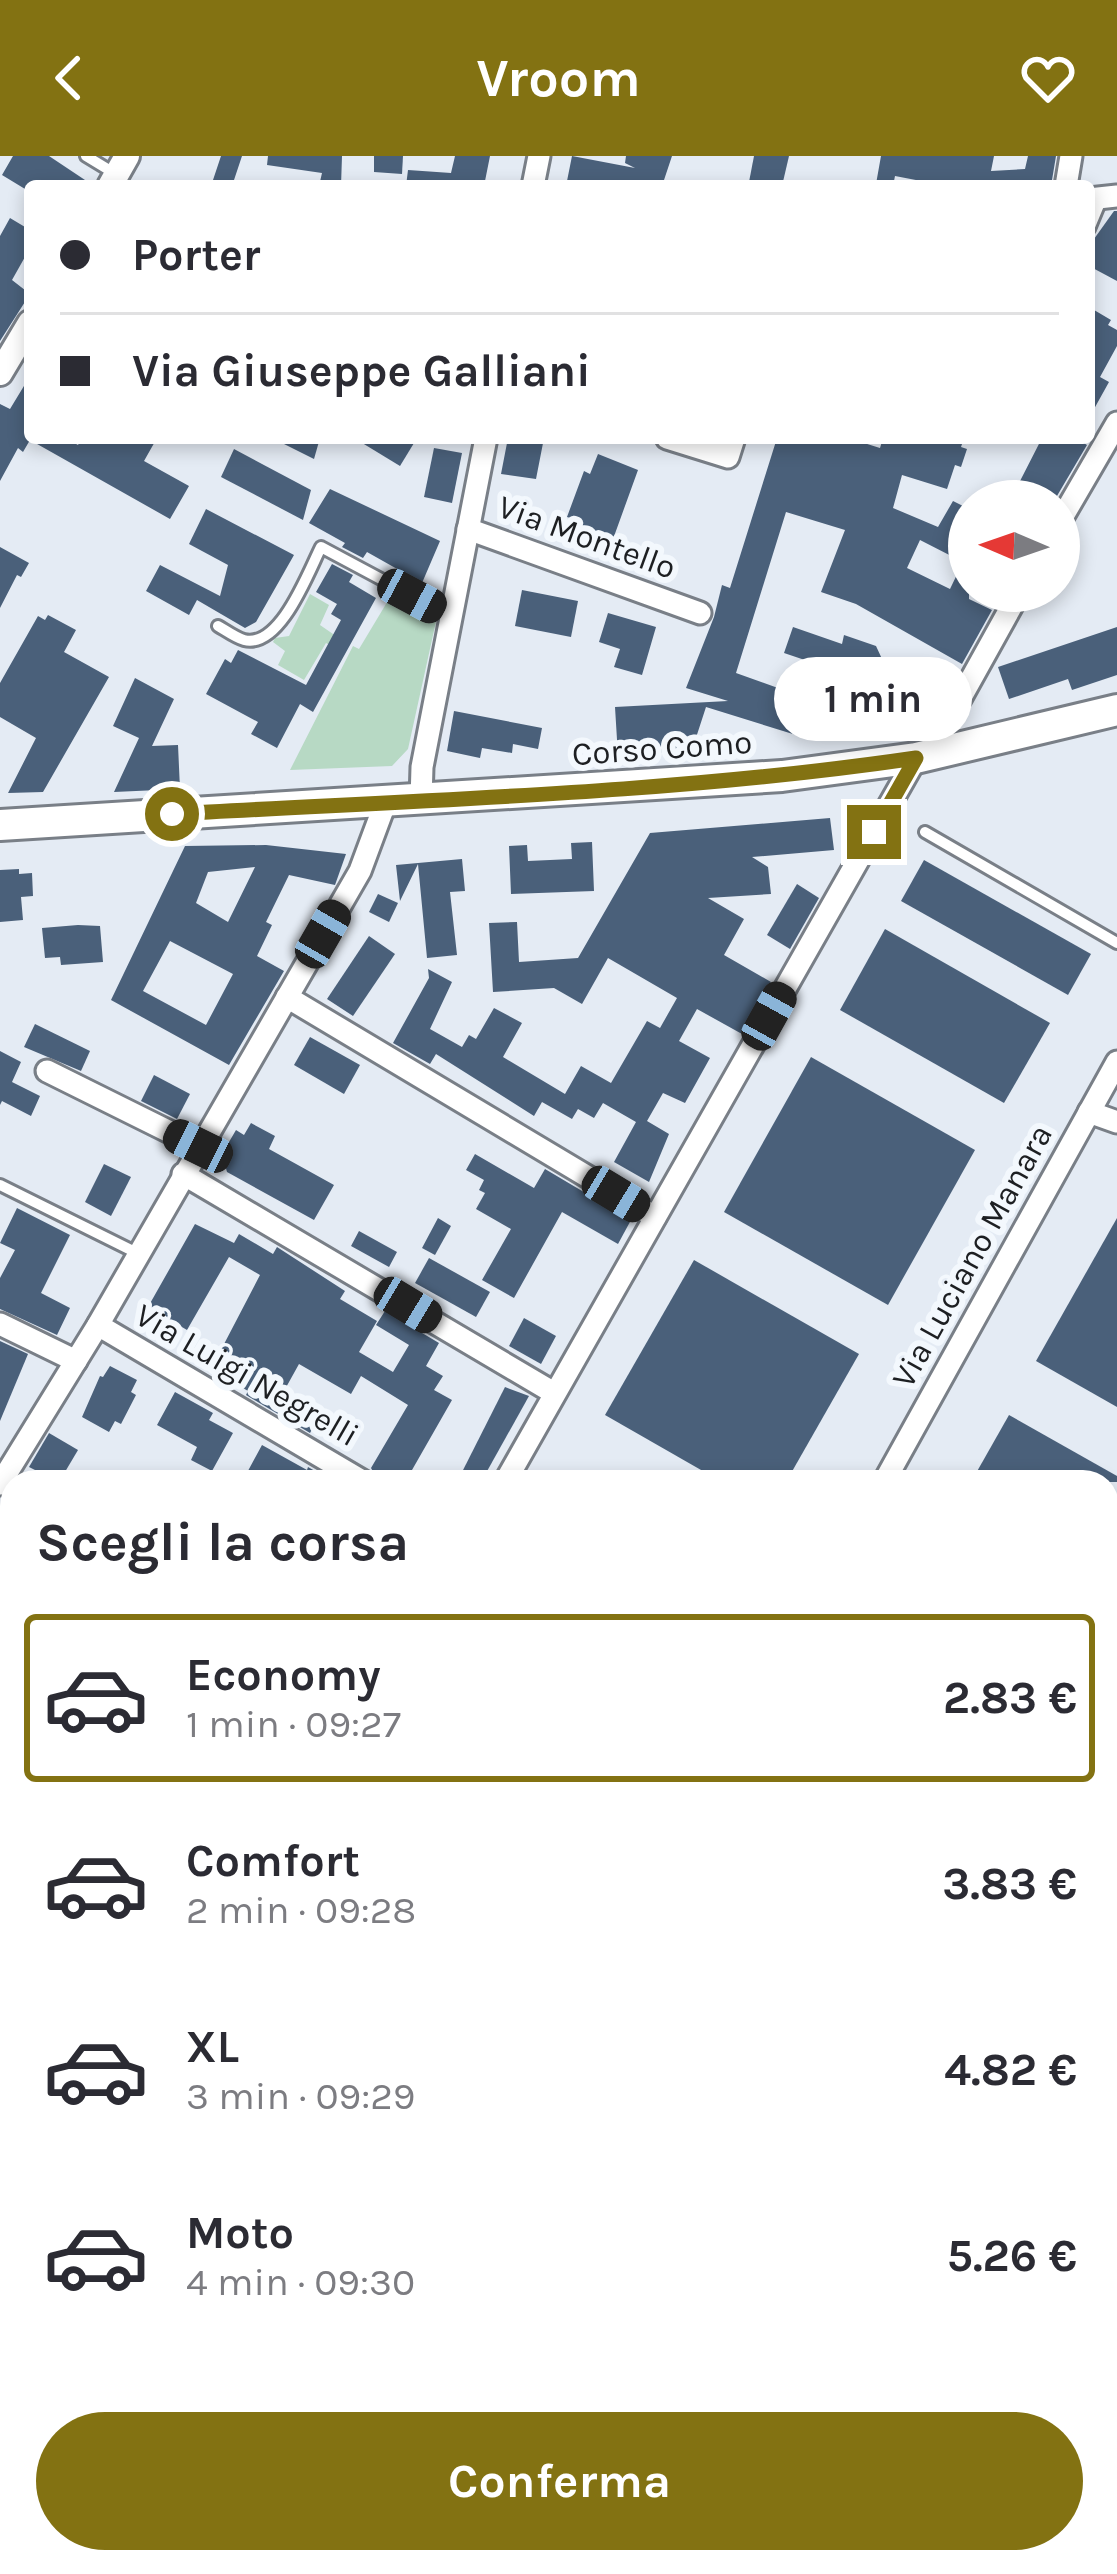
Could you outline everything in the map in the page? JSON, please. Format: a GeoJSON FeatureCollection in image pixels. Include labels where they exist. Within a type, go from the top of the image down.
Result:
{"type":"FeatureCollection","features":[{"type":"Feature","properties":{"kind":"main road","name":"Corso Como"},"geometry":{"type":"LineString","coordinates":[[0,825],[782,776],[922,756],[1117,710]]}},
{"type":"Feature","properties":{"kind":"street"},"geometry":{"type":"LineString","coordinates":[[0,373],[24,333]]}},
{"type":"Feature","properties":{"kind":"street"},"geometry":{"type":"LineString","coordinates":[[1080,487],[1117,423]]}},
{"type":"Feature","properties":{"kind":"street","name":"Via Montello"},"geometry":{"type":"LineString","coordinates":[[481,444],[468,529],[700,613]]}},
{"type":"Feature","properties":{"kind":"street"},"geometry":{"type":"LineString","coordinates":[[687,444],[728,457],[732,444]]}},
{"type":"Feature","properties":{"kind":"street"},"geometry":{"type":"LineString","coordinates":[[421,800],[422,767],[468,529]]}},
{"type":"Feature","properties":{"kind":"street"},"geometry":{"type":"LineString","coordinates":[[512,1470],[1007,612]]}},
{"type":"Feature","properties":{"kind":"street"},"geometry":{"type":"LineString","coordinates":[[9,1470],[98,1325],[359,872],[386,801]]}},
{"type":"Feature","properties":{"kind":"street"},"geometry":{"type":"LineString","coordinates":[[287,997],[655,1217]]}},
{"type":"Feature","properties":{"kind":"street","name":"Via Luciano Manara"},"geometry":{"type":"LineString","coordinates":[[891,1470],[1117,1062]]}},
{"type":"Feature","properties":{"kind":"street"},"geometry":{"type":"LineString","coordinates":[[47,1072],[198,1146]]}},
{"type":"Feature","properties":{"kind":"street"},"geometry":{"type":"LineString","coordinates":[[1089,1112],[1117,1122]]}},
{"type":"Feature","properties":{"kind":"street"},"geometry":{"type":"LineString","coordinates":[[183,1174],[554,1393]]}},
{"type":"Feature","properties":{"kind":"street"},"geometry":{"type":"LineString","coordinates":[[0,1324],[76,1361]]}},
{"type":"Feature","properties":{"kind":"street","name":"Via Luigi Negrelli"},"geometry":{"type":"LineString","coordinates":[[98,1325],[344,1470]]}},
{"type":"Feature","properties":{"kind":"lane"},"geometry":{"type":"LineString","coordinates":[[89,157],[118,172]]}},
{"type":"Feature","properties":{"kind":"lane"},"geometry":{"type":"LineString","coordinates":[[218,626],[245,641],[262,639],[281,625],[321,547],[453,617]]}},
{"type":"Feature","properties":{"kind":"lane"},"geometry":{"type":"LineString","coordinates":[[925,832],[1117,944]]}},
{"type":"Feature","properties":{"kind":"lane"},"geometry":{"type":"LineString","coordinates":[[0,1185],[137,1252]]}},
{"type":"Feature","properties":{"kind":"green space"},"geometry":{"type":"Polygon","coordinates":[[[310,594],[329,605],[320,625],[346,643],[342,652],[326,643],[304,680],[278,665],[285,651],[273,642],[289,636],[310,594]]]}},
{"type":"Feature","properties":{"kind":"green space"},"geometry":{"type":"Polygon","coordinates":[[[392,594],[437,617],[408,749],[392,766],[290,770],[353,646],[359,649],[392,594]]]}},
{"type":"Feature","properties":{"kind":"building"},"geometry":{"type":"Polygon","coordinates":[[[13,156],[49,156],[85,180],[24,180],[24,188],[2,175],[13,156]]]}},
{"type":"Feature","properties":{"kind":"building"},"geometry":{"type":"Polygon","coordinates":[[[221,156],[242,156],[234,180],[213,180],[221,156]]]}},
{"type":"Feature","properties":{"kind":"building"},"geometry":{"type":"Polygon","coordinates":[[[268,156],[342,156],[341,180],[320,180],[322,173],[267,165],[268,156]]]}},
{"type":"Feature","properties":{"kind":"building"},"geometry":{"type":"Polygon","coordinates":[[[374,156],[403,156],[402,174],[374,172],[374,156]]]}},
{"type":"Feature","properties":{"kind":"building"},"geometry":{"type":"Polygon","coordinates":[[[455,156],[490,156],[485,180],[407,180],[408,170],[451,173],[455,156]]]}},
{"type":"Feature","properties":{"kind":"building"},"geometry":{"type":"Polygon","coordinates":[[[572,156],[635,168],[625,163],[626,156],[672,156],[664,180],[567,180],[572,156]]]}},
{"type":"Feature","properties":{"kind":"building"},"geometry":{"type":"Polygon","coordinates":[[[754,156],[789,156],[783,180],[749,180],[754,156]]]}},
{"type":"Feature","properties":{"kind":"building"},"geometry":{"type":"Polygon","coordinates":[[[881,156],[994,156],[991,171],[1025,169],[1028,156],[1056,156],[1052,180],[895,176],[894,180],[877,180],[881,156]]]}},
{"type":"Feature","properties":{"kind":"building"},"geometry":{"type":"Polygon","coordinates":[[[1117,211],[1117,281],[1095,269],[1095,238],[1117,211]]]}},
{"type":"Feature","properties":{"kind":"building"},"geometry":{"type":"Polygon","coordinates":[[[10,218],[24,226],[24,259],[12,280],[24,289],[24,303],[0,341],[0,236],[10,218]]]}},
{"type":"Feature","properties":{"kind":"building"},"geometry":{"type":"Polygon","coordinates":[[[1095,311],[1117,330],[1117,346],[1100,377],[1109,382],[1095,407],[1095,311]]]}},
{"type":"Feature","properties":{"kind":"building"},"geometry":{"type":"Polygon","coordinates":[[[24,386],[24,444],[28,444],[23,452],[18,448],[0,481],[0,404],[10,409],[24,386]]]}},
{"type":"Feature","properties":{"kind":"building"},"geometry":{"type":"Polygon","coordinates":[[[37,444],[154,444],[144,461],[189,486],[170,519],[37,444]]]}},
{"type":"Feature","properties":{"kind":"building"},"geometry":{"type":"Polygon","coordinates":[[[284,444],[318,444],[314,459],[284,444]]]}},
{"type":"Feature","properties":{"kind":"building"},"geometry":{"type":"Polygon","coordinates":[[[364,444],[413,444],[400,466],[364,444]]]}},
{"type":"Feature","properties":{"kind":"building"},"geometry":{"type":"Polygon","coordinates":[[[507,444],[543,444],[536,479],[501,474],[507,444]]]}},
{"type":"Feature","properties":{"kind":"building"},"geometry":{"type":"Polygon","coordinates":[[[775,444],[880,448],[881,444],[962,444],[967,449],[947,489],[902,475],[893,508],[938,527],[948,510],[948,554],[920,540],[907,568],[948,588],[948,612],[991,612],[962,664],[856,604],[821,592],[845,530],[786,512],[736,673],[789,692],[786,700],[810,708],[820,705],[873,683],[784,653],[793,627],[842,644],[844,635],[876,646],[902,702],[809,739],[706,707],[692,750],[618,756],[615,707],[728,701],[686,688],[722,585],[730,588],[775,444]]]}},
{"type":"Feature","properties":{"kind":"building"},"geometry":{"type":"Polygon","coordinates":[[[1039,444],[1087,445],[1066,480],[1021,480],[1039,444]]]}},
{"type":"Feature","properties":{"kind":"building"},"geometry":{"type":"Polygon","coordinates":[[[434,448],[462,453],[452,503],[424,497],[434,448]]]}},
{"type":"Feature","properties":{"kind":"building"},"geometry":{"type":"Polygon","coordinates":[[[234,449],[311,490],[303,520],[221,477],[234,449]]]}},
{"type":"Feature","properties":{"kind":"building"},"geometry":{"type":"Polygon","coordinates":[[[598,454],[638,470],[608,553],[567,538],[574,519],[567,517],[584,471],[590,474],[598,454]]]}},
{"type":"Feature","properties":{"kind":"building"},"geometry":{"type":"Polygon","coordinates":[[[330,489],[440,541],[422,583],[367,552],[363,558],[342,547],[345,543],[309,523],[330,489]]]}},
{"type":"Feature","properties":{"kind":"building"},"geometry":{"type":"Polygon","coordinates":[[[206,509],[294,555],[256,622],[245,628],[197,600],[189,615],[146,591],[160,565],[220,596],[228,565],[189,544],[206,509]]]}},
{"type":"Feature","properties":{"kind":"building"},"geometry":{"type":"Polygon","coordinates":[[[0,547],[29,563],[0,608],[0,547]]]}},
{"type":"Feature","properties":{"kind":"building"},"geometry":{"type":"Polygon","coordinates":[[[332,564],[353,575],[349,582],[376,598],[313,712],[300,704],[277,748],[251,734],[258,722],[206,694],[225,659],[231,663],[238,650],[306,685],[341,620],[331,614],[337,604],[316,592],[332,564]]]}},
{"type":"Feature","properties":{"kind":"building"},"geometry":{"type":"Polygon","coordinates":[[[522,590],[578,601],[571,637],[515,626],[522,590]]]}},
{"type":"Feature","properties":{"kind":"building"},"geometry":{"type":"Polygon","coordinates":[[[608,613],[656,627],[642,675],[614,667],[620,649],[599,642],[608,613]]]}},
{"type":"Feature","properties":{"kind":"building"},"geometry":{"type":"Polygon","coordinates":[[[48,615],[76,630],[64,652],[109,677],[43,792],[8,793],[36,738],[0,717],[0,683],[38,616],[45,620],[48,615]]]}},
{"type":"Feature","properties":{"kind":"building"},"geometry":{"type":"Polygon","coordinates":[[[1117,627],[1117,675],[1072,690],[1068,679],[1009,699],[998,667],[1117,627]]]}},
{"type":"Feature","properties":{"kind":"building"},"geometry":{"type":"Polygon","coordinates":[[[135,678],[174,699],[152,746],[178,745],[180,789],[114,792],[139,738],[113,726],[135,678]]]}},
{"type":"Feature","properties":{"kind":"building"},"geometry":{"type":"Polygon","coordinates":[[[454,711],[542,728],[538,749],[513,744],[512,753],[482,748],[480,758],[447,751],[454,711]]]}},
{"type":"Feature","properties":{"kind":"building"},"geometry":{"type":"Polygon","coordinates":[[[830,818],[834,850],[752,857],[768,867],[771,894],[708,898],[744,919],[724,955],[771,982],[742,1034],[697,1009],[679,1041],[710,1058],[685,1103],[663,1093],[647,1121],[669,1134],[649,1182],[614,1162],[636,1122],[603,1103],[594,1118],[578,1109],[572,1119],[542,1102],[534,1116],[436,1054],[430,1064],[393,1043],[429,978],[428,969],[452,982],[430,1029],[462,1047],[469,1035],[476,1039],[494,1008],[522,1023],[503,1057],[565,1094],[581,1066],[611,1083],[647,1021],[660,1028],[677,998],[608,958],[582,1004],[554,988],[493,992],[489,923],[517,922],[519,962],[578,958],[650,833],[830,818]]]}},
{"type":"Feature","properties":{"kind":"building"},"geometry":{"type":"Polygon","coordinates":[[[592,842],[594,891],[511,894],[509,846],[527,845],[528,861],[572,859],[571,843],[592,842]]]}},
{"type":"Feature","properties":{"kind":"building"},"geometry":{"type":"Polygon","coordinates":[[[266,845],[346,854],[335,885],[289,875],[266,922],[272,925],[257,956],[284,971],[229,1065],[111,1000],[185,846],[266,845]],[[255,867],[208,872],[196,903],[228,922],[255,867]],[[170,941],[143,991],[206,1025],[233,974],[170,941]]]}},
{"type":"Feature","properties":{"kind":"building"},"geometry":{"type":"Polygon","coordinates":[[[462,859],[465,891],[450,892],[457,955],[427,958],[418,864],[400,901],[396,865],[462,859]]]}},
{"type":"Feature","properties":{"kind":"building"},"geometry":{"type":"Polygon","coordinates":[[[924,860],[1091,954],[1068,995],[901,901],[924,860]]]}},
{"type":"Feature","properties":{"kind":"building"},"geometry":{"type":"Polygon","coordinates":[[[19,869],[19,874],[32,873],[33,896],[21,897],[23,920],[0,922],[0,870],[19,869]]]}},
{"type":"Feature","properties":{"kind":"building"},"geometry":{"type":"Polygon","coordinates":[[[797,884],[819,898],[790,949],[767,935],[797,884]]]}},
{"type":"Feature","properties":{"kind":"building"},"geometry":{"type":"Polygon","coordinates":[[[378,894],[398,903],[389,922],[369,912],[378,894]]]}},
{"type":"Feature","properties":{"kind":"building"},"geometry":{"type":"Polygon","coordinates":[[[100,926],[103,962],[61,965],[60,957],[45,958],[42,928],[100,926]]]}},
{"type":"Feature","properties":{"kind":"building"},"geometry":{"type":"Polygon","coordinates":[[[885,929],[1050,1023],[1004,1103],[840,1010],[885,929]]]}},
{"type":"Feature","properties":{"kind":"building"},"geometry":{"type":"Polygon","coordinates":[[[369,936],[395,954],[353,1016],[327,999],[369,936]]]}},
{"type":"Feature","properties":{"kind":"building"},"geometry":{"type":"Polygon","coordinates":[[[35,1024],[90,1051],[81,1071],[24,1047],[35,1024]]]}},
{"type":"Feature","properties":{"kind":"building"},"geometry":{"type":"Polygon","coordinates":[[[310,1037],[360,1065],[344,1094],[294,1065],[310,1037]]]}},
{"type":"Feature","properties":{"kind":"building"},"geometry":{"type":"Polygon","coordinates":[[[0,1051],[21,1062],[12,1082],[40,1096],[31,1116],[2,1101],[0,1105],[0,1051]]]}},
{"type":"Feature","properties":{"kind":"building"},"geometry":{"type":"Polygon","coordinates":[[[811,1057],[975,1150],[888,1305],[724,1212],[811,1057]]]}},
{"type":"Feature","properties":{"kind":"building"},"geometry":{"type":"Polygon","coordinates":[[[154,1075],[190,1094],[177,1119],[141,1101],[154,1075]]]}},
{"type":"Feature","properties":{"kind":"building"},"geometry":{"type":"Polygon","coordinates":[[[251,1123],[275,1136],[269,1149],[334,1185],[314,1220],[227,1172],[222,1154],[236,1130],[244,1135],[251,1123]]]}},
{"type":"Feature","properties":{"kind":"building"},"geometry":{"type":"Polygon","coordinates":[[[475,1154],[534,1188],[545,1169],[631,1220],[618,1244],[562,1212],[514,1298],[482,1280],[511,1229],[476,1209],[485,1193],[479,1190],[484,1180],[466,1170],[475,1154]]]}},
{"type":"Feature","properties":{"kind":"building"},"geometry":{"type":"Polygon","coordinates":[[[104,1164],[131,1177],[111,1216],[85,1202],[104,1164]]]}},
{"type":"Feature","properties":{"kind":"building"},"geometry":{"type":"Polygon","coordinates":[[[17,1208],[70,1235],[41,1293],[70,1308],[57,1335],[0,1309],[0,1278],[15,1250],[0,1243],[17,1208]]]}},
{"type":"Feature","properties":{"kind":"building"},"geometry":{"type":"Polygon","coordinates":[[[438,1218],[451,1226],[435,1255],[422,1248],[438,1218]]]}},
{"type":"Feature","properties":{"kind":"building"},"geometry":{"type":"Polygon","coordinates":[[[1117,1218],[1117,1407],[1036,1361],[1117,1218]]]}},
{"type":"Feature","properties":{"kind":"building"},"geometry":{"type":"Polygon","coordinates":[[[195,1224],[234,1243],[239,1234],[273,1254],[277,1247],[345,1291],[340,1299],[377,1321],[359,1352],[393,1372],[409,1345],[376,1325],[385,1311],[439,1343],[426,1366],[443,1376],[434,1390],[452,1400],[412,1470],[372,1470],[408,1405],[361,1376],[351,1394],[299,1364],[284,1391],[321,1413],[310,1433],[211,1369],[260,1275],[229,1257],[187,1330],[148,1307],[195,1224]]]}},
{"type":"Feature","properties":{"kind":"building"},"geometry":{"type":"Polygon","coordinates":[[[359,1231],[397,1252],[389,1267],[351,1246],[359,1231]]]}},
{"type":"Feature","properties":{"kind":"building"},"geometry":{"type":"Polygon","coordinates":[[[429,1258],[490,1292],[476,1317],[415,1283],[429,1258]]]}},
{"type":"Feature","properties":{"kind":"building"},"geometry":{"type":"Polygon","coordinates":[[[694,1260],[859,1354],[793,1470],[701,1470],[605,1415],[694,1260]]]}},
{"type":"Feature","properties":{"kind":"building"},"geometry":{"type":"Polygon","coordinates":[[[524,1318],[556,1336],[541,1364],[509,1346],[524,1318]]]}},
{"type":"Feature","properties":{"kind":"building"},"geometry":{"type":"Polygon","coordinates":[[[0,1341],[28,1354],[0,1421],[0,1341]]]}},
{"type":"Feature","properties":{"kind":"building"},"geometry":{"type":"Polygon","coordinates":[[[110,1366],[137,1380],[131,1392],[136,1395],[121,1424],[115,1421],[109,1432],[82,1417],[100,1376],[110,1366]]]}},
{"type":"Feature","properties":{"kind":"building"},"geometry":{"type":"Polygon","coordinates":[[[505,1387],[529,1396],[488,1470],[463,1470],[505,1387]]]}},
{"type":"Feature","properties":{"kind":"building"},"geometry":{"type":"Polygon","coordinates":[[[175,1392],[213,1413],[209,1420],[233,1433],[210,1470],[191,1460],[197,1447],[157,1425],[175,1392]]]}},
{"type":"Feature","properties":{"kind":"building"},"geometry":{"type":"Polygon","coordinates":[[[1009,1415],[1106,1470],[978,1470],[1009,1415]]]}},
{"type":"Feature","properties":{"kind":"building"},"geometry":{"type":"Polygon","coordinates":[[[49,1433],[78,1450],[66,1470],[29,1467],[49,1433]]]}},
{"type":"Feature","properties":{"kind":"building"},"geometry":{"type":"Polygon","coordinates":[[[262,1445],[307,1470],[248,1470],[262,1445]]]}},
{"type":"Feature","properties":{"kind":"route"},"geometry":{"type":"LineString","coordinates":[[172,814],[686,784],[916,758],[874,832]]}}]}
